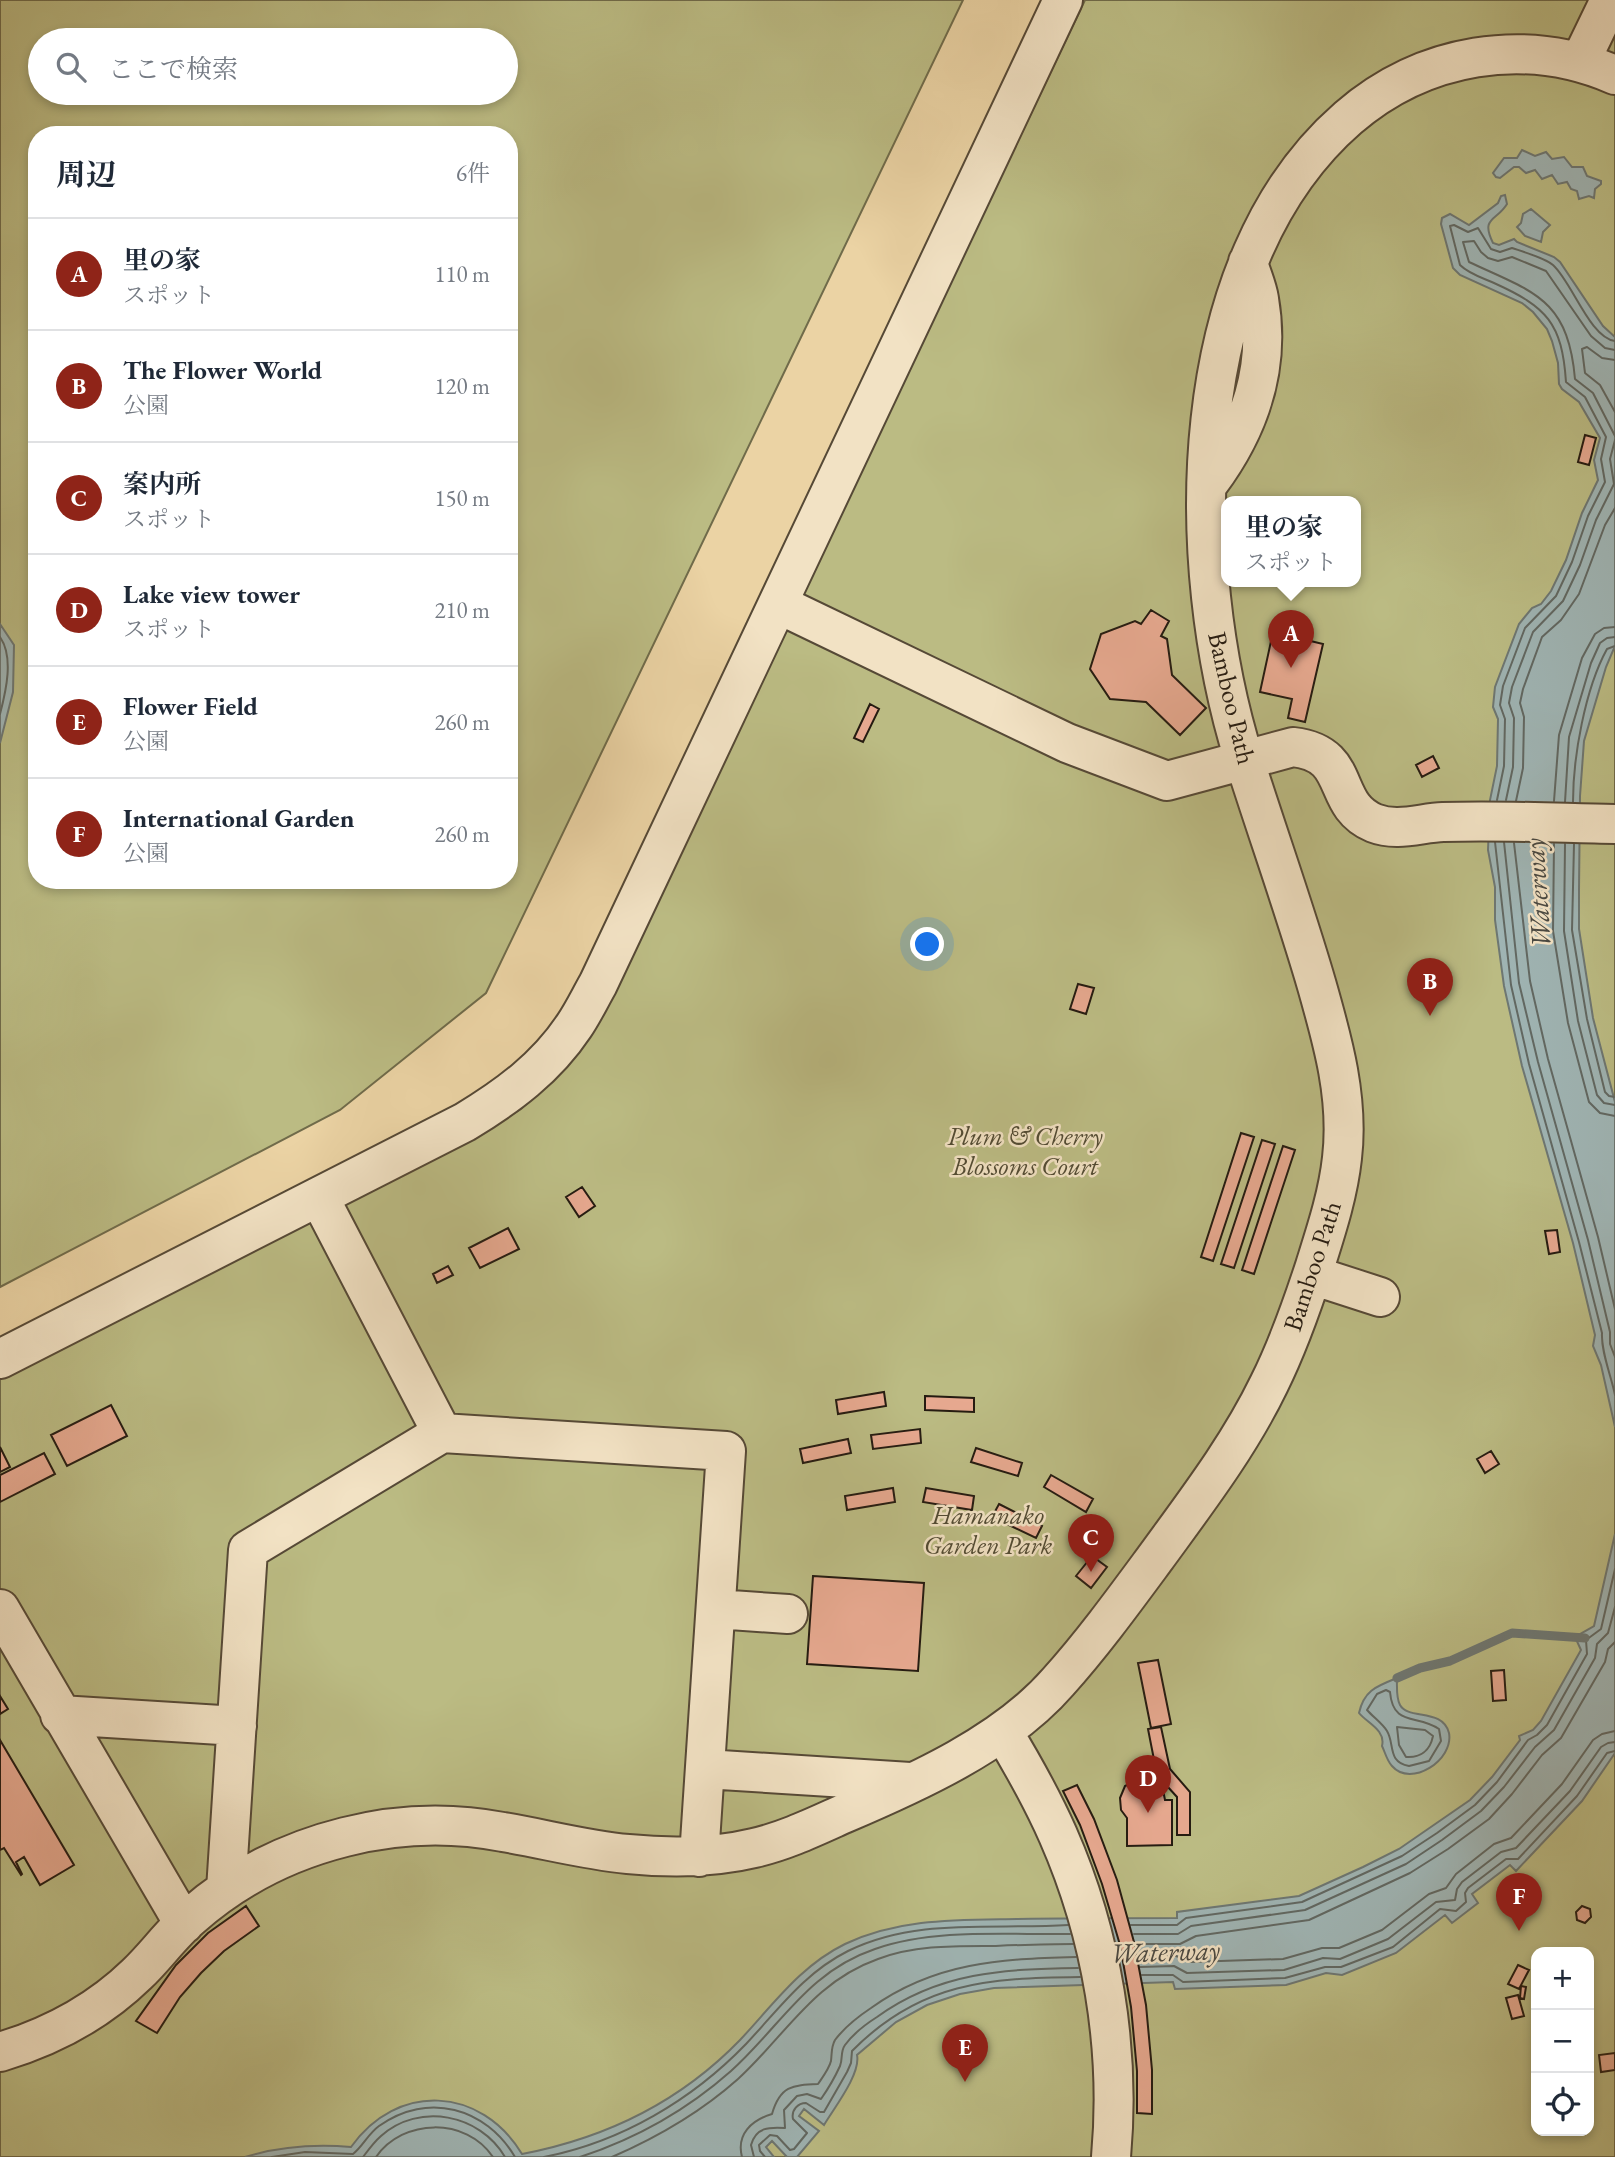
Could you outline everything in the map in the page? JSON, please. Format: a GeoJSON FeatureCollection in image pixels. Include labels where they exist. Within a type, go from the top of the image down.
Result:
{"type":"FeatureCollection","features":[{"type":"Feature","properties":{"kind":"lane"},"geometry":{"type":"LineString","coordinates":[[0,1359],[465,1122],[507,1097],[544,1064],[575,1026],[598,984],[1063,0]]}},
{"type":"Feature","properties":{"kind":"lane"},"geometry":{"type":"LineString","coordinates":[[1580,61],[1610,0]]}},
{"type":"Feature","properties":{"kind":"lane","name":"Bamboo Path"},"geometry":{"type":"LineString","coordinates":[[0,2052],[53,2032],[112,1995],[139,1972],[184,1924],[226,1890],[284,1857],[319,1844],[387,1828],[429,1825],[466,1826],[584,1850],[641,1855],[699,1857],[756,1848],[794,1835],[912,1782],[1003,1732],[1054,1688],[1125,1599],[1211,1482],[1266,1391],[1296,1322],[1312,1275],[1332,1210],[1342,1156],[1343,1102],[1335,1050],[1306,946],[1231,716],[1215,623],[1209,556],[1208,484],[1214,394],[1222,341],[1235,295],[1274,208],[1301,168],[1332,132],[1361,106],[1393,85],[1428,69],[1465,59],[1504,54],[1542,54],[1580,61],[1615,75]]}},
{"type":"Feature","properties":{"kind":"lane"},"geometry":{"type":"LineString","coordinates":[[778,604],[1068,743],[1167,781],[1293,747],[1310,749],[1322,756],[1332,766],[1350,804],[1361,816],[1390,827],[1442,822],[1615,824]]}},
{"type":"Feature","properties":{"kind":"lane"},"geometry":{"type":"LineString","coordinates":[[319,1197],[442,1433]]}},
{"type":"Feature","properties":{"kind":"lane"},"geometry":{"type":"LineString","coordinates":[[1312,1275],[1380,1297]]}},
{"type":"Feature","properties":{"kind":"lane"},"geometry":{"type":"LineString","coordinates":[[226,1890],[248,1550],[442,1433],[726,1451],[699,1857]]}},
{"type":"Feature","properties":{"kind":"lane"},"geometry":{"type":"LineString","coordinates":[[0,1609],[184,1924]]}},
{"type":"Feature","properties":{"kind":"lane"},"geometry":{"type":"LineString","coordinates":[[716,1609],[788,1614]]}},
{"type":"Feature","properties":{"kind":"lane"},"geometry":{"type":"LineString","coordinates":[[60,1715],[237,1726]]}},
{"type":"Feature","properties":{"kind":"lane"},"geometry":{"type":"LineString","coordinates":[[1003,1732],[1058,1835],[1080,1892],[1096,1951],[1107,2011],[1113,2071],[1111,2157]]}},
{"type":"Feature","properties":{"kind":"lane"},"geometry":{"type":"LineString","coordinates":[[705,1769],[912,1782]]}},
{"type":"Feature","properties":{"kind":"green space"},"geometry":{"type":"Polygon","coordinates":[[[0,0],[963,0],[486,993],[340,1110],[0,1287],[0,0]]]}},
{"type":"Feature","properties":{"kind":"green space","name":"Hamanako Garden Park"},"geometry":{"type":"Polygon","coordinates":[[[1085,0],[1615,0],[1615,2157],[0,2157],[0,1374],[471,1139],[521,1109],[565,1068],[599,1020],[1085,0]]]}},
{"type":"Feature","properties":{"kind":"water"},"geometry":{"type":"Polygon","coordinates":[[[1522,150],[1535,156],[1546,152],[1552,159],[1564,157],[1572,167],[1583,167],[1587,176],[1601,181],[1595,189],[1594,198],[1589,196],[1579,199],[1577,191],[1571,189],[1567,182],[1558,184],[1552,175],[1542,179],[1535,170],[1526,173],[1519,167],[1514,167],[1500,178],[1496,177],[1493,173],[1504,158],[1517,158],[1522,150]]]}},
{"type":"Feature","properties":{"kind":"water","name":"Waterway"},"geometry":{"type":"Polygon","coordinates":[[[1505,195],[1507,204],[1491,220],[1488,228],[1493,243],[1499,245],[1514,239],[1554,257],[1603,326],[1615,337],[1615,646],[1584,741],[1580,796],[1579,929],[1593,1018],[1615,1102],[1615,1427],[1601,1365],[1593,1346],[1595,1335],[1573,1243],[1522,1066],[1504,986],[1495,920],[1495,887],[1488,850],[1490,800],[1497,766],[1498,719],[1493,707],[1495,687],[1519,624],[1551,591],[1566,560],[1582,513],[1598,480],[1594,460],[1600,438],[1579,402],[1559,384],[1558,363],[1552,341],[1547,329],[1533,312],[1522,303],[1460,275],[1453,268],[1441,224],[1442,218],[1450,214],[1469,225],[1505,195]]]}},
{"type":"Feature","properties":{"kind":"water"},"geometry":{"type":"Polygon","coordinates":[[[1531,209],[1550,225],[1543,232],[1541,242],[1525,236],[1517,227],[1523,214],[1531,209]]]}},
{"type":"Feature","properties":{"kind":"water"},"geometry":{"type":"Polygon","coordinates":[[[0,624],[14,645],[13,692],[0,743],[0,624]]]}},
{"type":"Feature","properties":{"kind":"water","name":"Waterway"},"geometry":{"type":"Polygon","coordinates":[[[1615,1534],[1615,1753],[1582,1801],[1516,1871],[1510,1865],[1472,1894],[1478,1903],[1452,1923],[1445,1915],[1396,1953],[1342,1975],[1326,1973],[1286,1985],[1175,1989],[1173,1982],[994,1988],[960,1994],[927,2005],[896,2022],[857,2055],[851,2081],[824,2125],[804,2109],[799,2116],[819,2131],[797,2157],[787,2157],[772,2141],[766,2147],[774,2157],[245,2157],[298,2147],[351,2147],[370,2126],[391,2111],[415,2103],[438,2101],[462,2105],[484,2115],[505,2132],[522,2154],[553,2147],[612,2127],[667,2099],[717,2062],[814,1963],[845,1944],[866,1936],[908,1925],[951,1920],[1177,1918],[1177,1912],[1299,1896],[1363,1867],[1399,1849],[1470,1800],[1492,1777],[1520,1740],[1519,1736],[1533,1730],[1541,1721],[1581,1650],[1575,1637],[1594,1626],[1615,1534]]]}},
{"type":"Feature","properties":{"kind":"water"},"geometry":{"type":"Polygon","coordinates":[[[1397,1678],[1400,1705],[1410,1712],[1440,1720],[1449,1733],[1449,1743],[1438,1761],[1430,1768],[1410,1774],[1400,1772],[1392,1766],[1382,1746],[1379,1731],[1359,1713],[1368,1694],[1397,1678]]]}},
{"type":"Feature","properties":{"kind":"building"},"geometry":{"type":"Polygon","coordinates":[[[1585,435],[1596,438],[1589,465],[1578,462],[1585,435]]]}},
{"type":"Feature","properties":{"kind":"building"},"geometry":{"type":"Polygon","coordinates":[[[1151,610],[1169,621],[1161,636],[1167,639],[1172,675],[1206,708],[1180,735],[1146,702],[1110,699],[1090,669],[1101,634],[1135,621],[1141,624],[1151,610]]]}},
{"type":"Feature","properties":{"kind":"building"},"geometry":{"type":"Polygon","coordinates":[[[1273,632],[1323,644],[1305,722],[1288,718],[1292,699],[1260,692],[1273,632]]]}},
{"type":"Feature","properties":{"kind":"building"},"geometry":{"type":"Polygon","coordinates":[[[870,704],[879,709],[863,742],[854,738],[870,704]]]}},
{"type":"Feature","properties":{"kind":"building"},"geometry":{"type":"Polygon","coordinates":[[[1433,756],[1439,768],[1422,777],[1416,765],[1433,756]]]}},
{"type":"Feature","properties":{"kind":"building"},"geometry":{"type":"Polygon","coordinates":[[[1078,984],[1094,988],[1086,1014],[1070,1009],[1078,984]]]}},
{"type":"Feature","properties":{"kind":"building"},"geometry":{"type":"Polygon","coordinates":[[[1241,1133],[1254,1137],[1213,1261],[1201,1257],[1241,1133]]]}},
{"type":"Feature","properties":{"kind":"building"},"geometry":{"type":"Polygon","coordinates":[[[1262,1140],[1275,1144],[1234,1268],[1221,1264],[1262,1140]]]}},
{"type":"Feature","properties":{"kind":"building"},"geometry":{"type":"Polygon","coordinates":[[[1283,1146],[1295,1150],[1254,1274],[1242,1270],[1283,1146]]]}},
{"type":"Feature","properties":{"kind":"building"},"geometry":{"type":"Polygon","coordinates":[[[582,1187],[595,1206],[579,1217],[566,1197],[582,1187]]]}},
{"type":"Feature","properties":{"kind":"building"},"geometry":{"type":"Polygon","coordinates":[[[508,1228],[519,1249],[480,1268],[469,1248],[508,1228]]]}},
{"type":"Feature","properties":{"kind":"building"},"geometry":{"type":"Polygon","coordinates":[[[1557,1230],[1560,1252],[1549,1254],[1545,1231],[1557,1230]]]}},
{"type":"Feature","properties":{"kind":"building"},"geometry":{"type":"Polygon","coordinates":[[[448,1266],[453,1275],[437,1283],[433,1274],[448,1266]]]}},
{"type":"Feature","properties":{"kind":"building"},"geometry":{"type":"Polygon","coordinates":[[[884,1392],[886,1406],[838,1414],[836,1400],[884,1392]]]}},
{"type":"Feature","properties":{"kind":"building"},"geometry":{"type":"Polygon","coordinates":[[[925,1396],[974,1398],[974,1412],[925,1410],[925,1396]]]}},
{"type":"Feature","properties":{"kind":"building"},"geometry":{"type":"Polygon","coordinates":[[[111,1405],[127,1436],[67,1466],[51,1435],[111,1405]]]}},
{"type":"Feature","properties":{"kind":"building"},"geometry":{"type":"Polygon","coordinates":[[[920,1429],[921,1443],[873,1449],[871,1435],[920,1429]]]}},
{"type":"Feature","properties":{"kind":"building"},"geometry":{"type":"Polygon","coordinates":[[[848,1439],[851,1453],[803,1463],[800,1449],[848,1439]]]}},
{"type":"Feature","properties":{"kind":"building"},"geometry":{"type":"Polygon","coordinates":[[[0,1447],[10,1467],[0,1472],[0,1447]]]}},
{"type":"Feature","properties":{"kind":"building"},"geometry":{"type":"Polygon","coordinates":[[[976,1448],[1022,1463],[1018,1476],[971,1462],[976,1448]]]}},
{"type":"Feature","properties":{"kind":"building"},"geometry":{"type":"Polygon","coordinates":[[[1491,1451],[1499,1464],[1485,1473],[1477,1459],[1491,1451]]]}},
{"type":"Feature","properties":{"kind":"building"},"geometry":{"type":"Polygon","coordinates":[[[44,1453],[55,1474],[0,1502],[0,1475],[44,1453]]]}},
{"type":"Feature","properties":{"kind":"building"},"geometry":{"type":"Polygon","coordinates":[[[1051,1475],[1093,1499],[1086,1512],[1044,1487],[1051,1475]]]}},
{"type":"Feature","properties":{"kind":"building"},"geometry":{"type":"Polygon","coordinates":[[[893,1488],[895,1502],[847,1510],[845,1496],[893,1488]]]}},
{"type":"Feature","properties":{"kind":"building"},"geometry":{"type":"Polygon","coordinates":[[[926,1488],[974,1496],[972,1510],[923,1502],[926,1488]]]}},
{"type":"Feature","properties":{"kind":"building"},"geometry":{"type":"Polygon","coordinates":[[[999,1504],[1042,1526],[1036,1538],[992,1517],[999,1504]]]}},
{"type":"Feature","properties":{"kind":"building"},"geometry":{"type":"Polygon","coordinates":[[[1092,1556],[1107,1567],[1091,1588],[1076,1576],[1092,1556]]]}},
{"type":"Feature","properties":{"kind":"building"},"geometry":{"type":"Polygon","coordinates":[[[813,1576],[924,1583],[918,1671],[807,1664],[813,1576]]]}},
{"type":"Feature","properties":{"kind":"building"},"geometry":{"type":"Polygon","coordinates":[[[1158,1660],[1171,1724],[1151,1728],[1138,1663],[1158,1660]]]}},
{"type":"Feature","properties":{"kind":"building"},"geometry":{"type":"Polygon","coordinates":[[[1504,1670],[1506,1700],[1493,1701],[1491,1671],[1504,1670]]]}},
{"type":"Feature","properties":{"kind":"building"},"geometry":{"type":"Polygon","coordinates":[[[0,1696],[8,1709],[0,1714],[0,1696]]]}},
{"type":"Feature","properties":{"kind":"building"},"geometry":{"type":"Polygon","coordinates":[[[1161,1727],[1170,1769],[1190,1792],[1190,1835],[1177,1835],[1177,1797],[1157,1775],[1148,1729],[1161,1727]]]}},
{"type":"Feature","properties":{"kind":"building"},"geometry":{"type":"Polygon","coordinates":[[[0,1740],[74,1865],[40,1885],[24,1857],[16,1862],[21,1875],[4,1848],[0,1850],[0,1740]]]}},
{"type":"Feature","properties":{"kind":"building"},"geometry":{"type":"Polygon","coordinates":[[[1141,1778],[1153,1781],[1163,1790],[1165,1800],[1172,1800],[1172,1845],[1127,1846],[1127,1818],[1121,1810],[1120,1798],[1125,1786],[1141,1778]]]}},
{"type":"Feature","properties":{"kind":"building"},"geometry":{"type":"Polygon","coordinates":[[[1077,1785],[1094,1819],[1117,1880],[1134,1942],[1146,2005],[1152,2070],[1152,2114],[1137,2113],[1137,2071],[1131,2007],[1120,1945],[1102,1884],[1080,1825],[1063,1791],[1077,1785]]]}},
{"type":"Feature","properties":{"kind":"building"},"geometry":{"type":"Polygon","coordinates":[[[246,1906],[259,1926],[224,1951],[201,1973],[180,1997],[157,2033],[136,2021],[176,1965],[208,1933],[246,1906]]]}},
{"type":"Feature","properties":{"kind":"building"},"geometry":{"type":"Polygon","coordinates":[[[1582,1906],[1590,1909],[1591,1917],[1585,1923],[1577,1920],[1576,1912],[1582,1906]]]}},
{"type":"Feature","properties":{"kind":"building"},"geometry":{"type":"Polygon","coordinates":[[[1518,1965],[1529,1970],[1519,1989],[1508,1984],[1518,1965]]]}},
{"type":"Feature","properties":{"kind":"building"},"geometry":{"type":"Polygon","coordinates":[[[1521,1986],[1526,1987],[1524,1999],[1520,1998],[1521,1986]]]}},
{"type":"Feature","properties":{"kind":"building"},"geometry":{"type":"Polygon","coordinates":[[[1518,1995],[1524,2016],[1512,2019],[1506,1998],[1518,1995]]]}},
{"type":"Feature","properties":{"kind":"building"},"geometry":{"type":"Polygon","coordinates":[[[1615,2053],[1615,2070],[1601,2072],[1599,2055],[1615,2053]]]}},
{"type":"Feature","properties":{"kind":"waterway"},"geometry":{"type":"LineString","coordinates":[[1397,1678],[1420,1668],[1450,1661],[1512,1633],[1585,1638]]}},
{"type":"Feature","properties":{"kind":"place","name":"里の家"},"geometry":{"type":"Point","coordinates":[1291,668]}},
{"type":"Feature","properties":{"kind":"place","name":"The Flower World"},"geometry":{"type":"Point","coordinates":[1430,1016]}},
{"type":"Feature","properties":{"kind":"place","name":"案内所"},"geometry":{"type":"Point","coordinates":[1091,1572]}},
{"type":"Feature","properties":{"kind":"place","name":"Lake view tower"},"geometry":{"type":"Point","coordinates":[1148,1813]}},
{"type":"Feature","properties":{"kind":"place","name":"International Garden"},"geometry":{"type":"Point","coordinates":[1519,1931]}},
{"type":"Feature","properties":{"kind":"place","name":"Flower Field"},"geometry":{"type":"Point","coordinates":[965,2082]}},
{"type":"Feature","properties":{"kind":"park label","name":"Plum & Cherry Blossoms Court"},"geometry":{"type":"Point","coordinates":[1025,1151]}}]}
